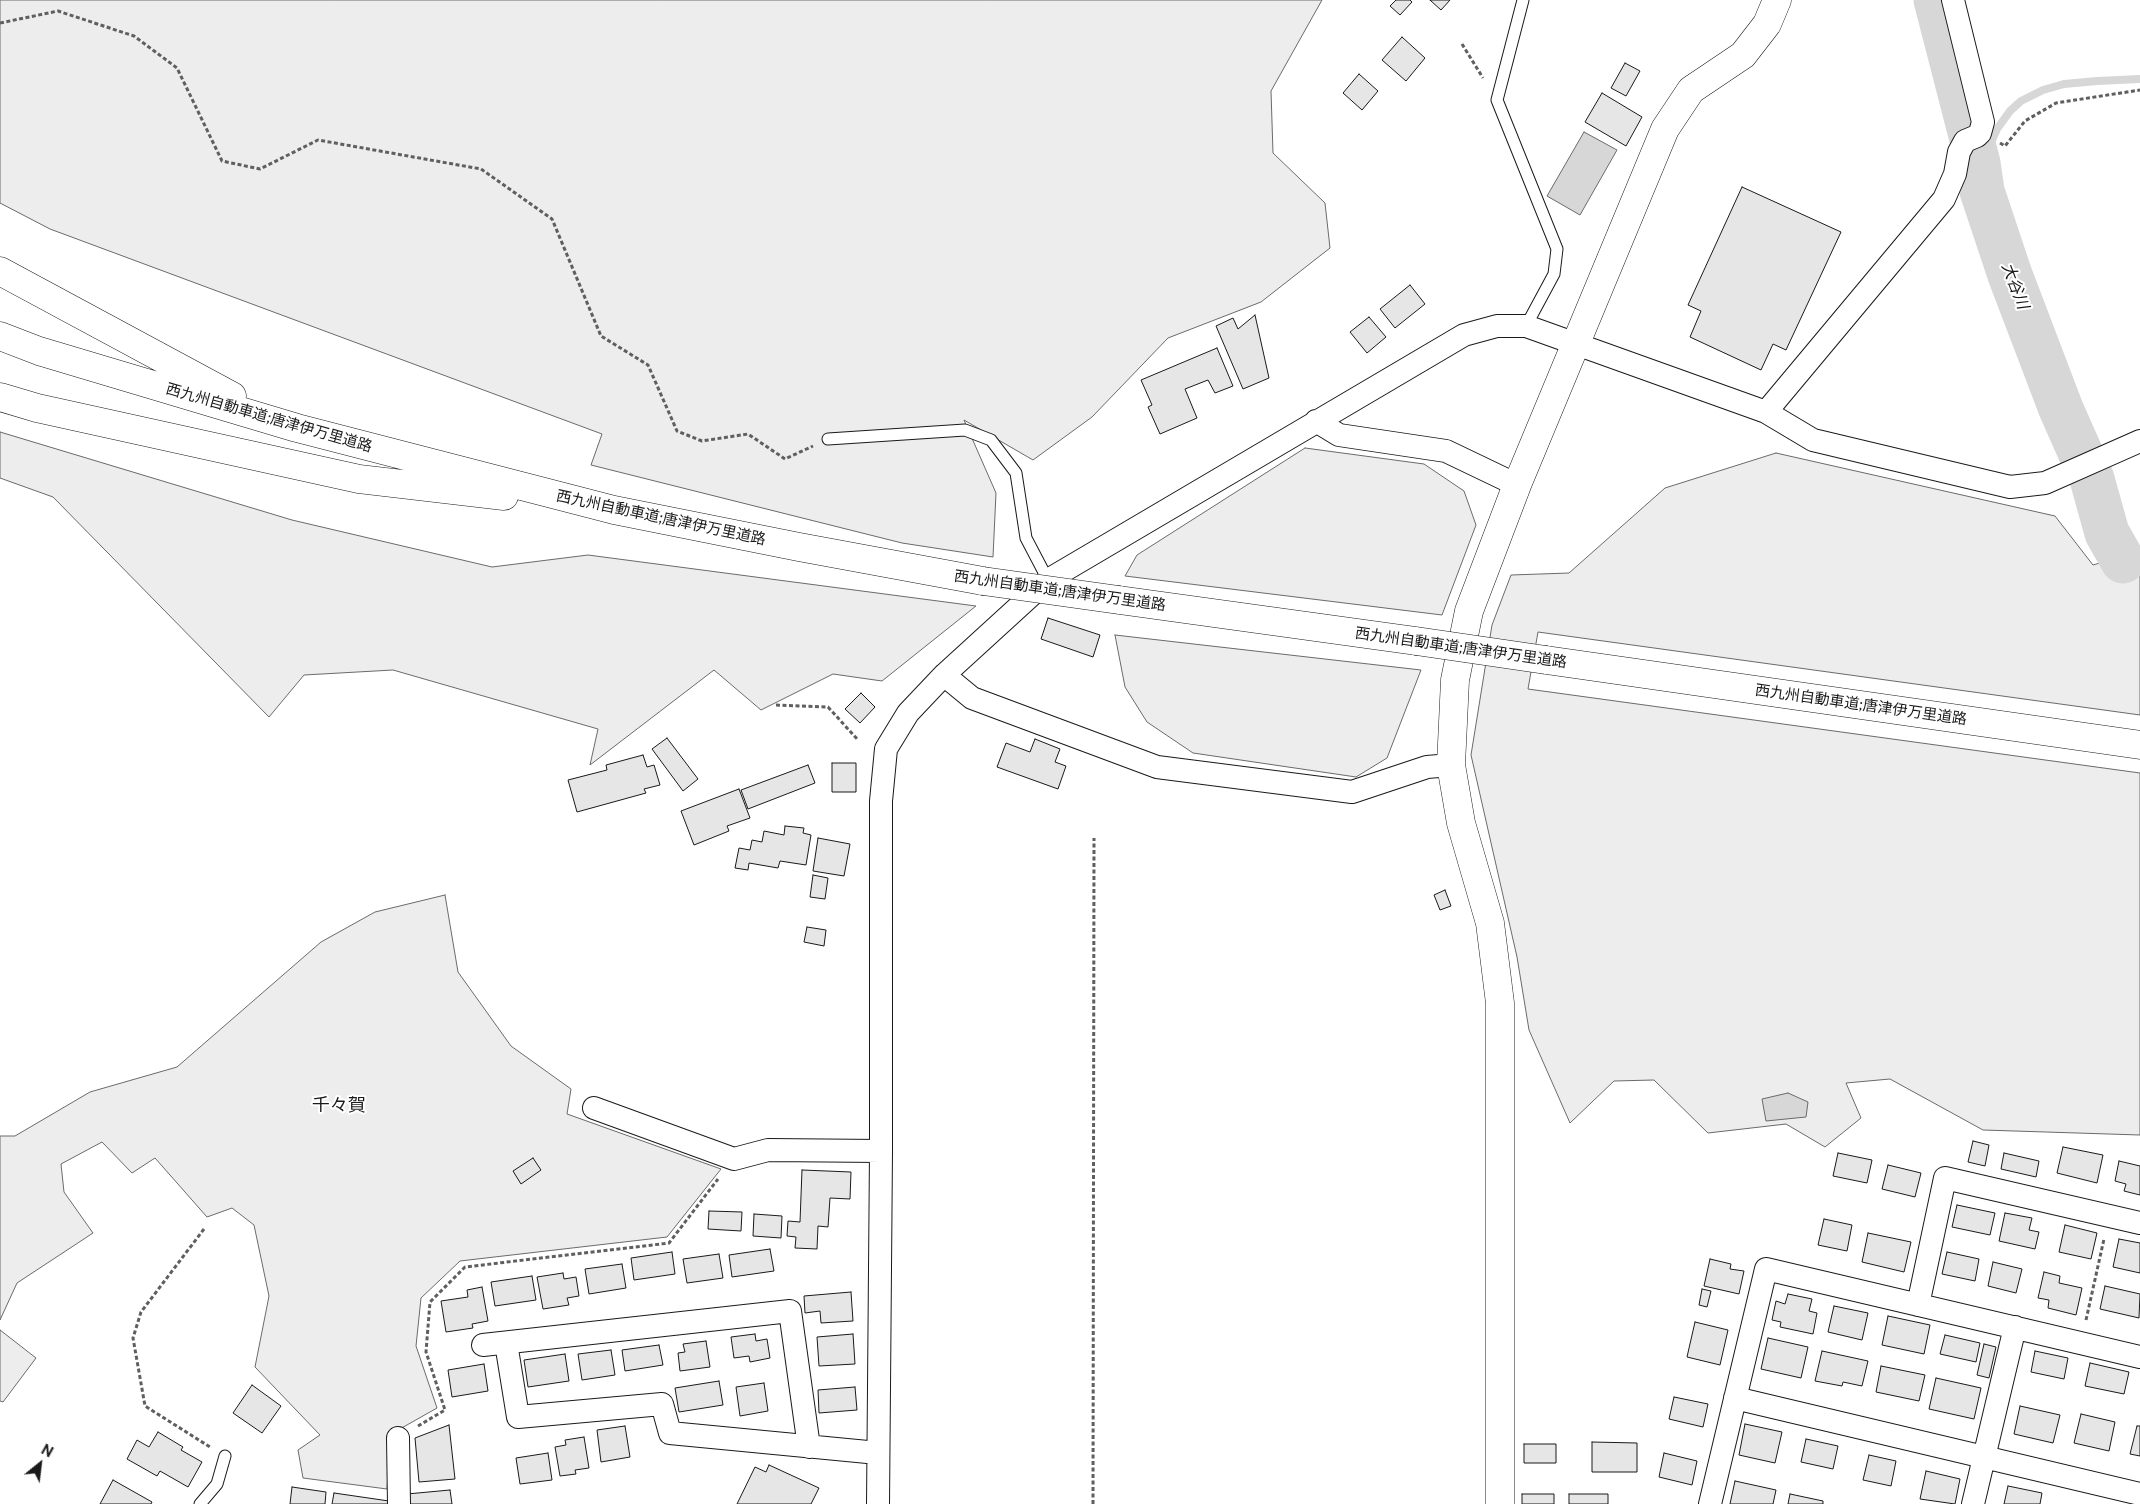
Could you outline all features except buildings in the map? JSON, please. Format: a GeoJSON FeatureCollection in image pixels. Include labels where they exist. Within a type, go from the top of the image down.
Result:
{"type":"FeatureCollection","features":[{"type":"Feature","properties":{"kind":"main road"},"geometry":{"type":"LineString","coordinates":[[1500,1504],[1500,1003],[1490,923],[1461,823],[1451,765],[1455,680],[1469,611],[1517,485],[1665,129],[1691,90],[1743,54],[1767,24],[1777,0]]}},
{"type":"Feature","properties":{"kind":"main road"},"geometry":{"type":"LineString","coordinates":[[0,271],[169,364],[297,428]]}},
{"type":"Feature","properties":{"kind":"main road","name":"西九州自動車道;唐津伊万里道路"},"geometry":{"type":"LineString","coordinates":[[0,336],[39,351],[297,428],[614,510],[798,547],[983,581],[2140,745]]}},
{"type":"Feature","properties":{"kind":"main road"},"geometry":{"type":"LineString","coordinates":[[0,397],[37,408],[359,478],[614,510]]}},
{"type":"Feature","properties":{"kind":"street"},"geometry":{"type":"LineString","coordinates":[[1766,412],[1944,199],[1955,174],[1959,152],[1983,122],[1953,0]]}},
{"type":"Feature","properties":{"kind":"street"},"geometry":{"type":"LineString","coordinates":[[878,1504],[881,801],[886,749],[908,713],[944,675],[1048,580],[1464,335],[1497,326],[1526,326],[1766,412],[1813,440],[2010,487],[2045,484],[2140,441]]}},
{"type":"Feature","properties":{"kind":"street"},"geometry":{"type":"LineString","coordinates":[[1316,422],[1339,435],[1446,451],[1517,485]]}},
{"type":"Feature","properties":{"kind":"street"},"geometry":{"type":"LineString","coordinates":[[944,675],[972,698],[1157,767],[1352,792],[1427,767],[1451,765]]}},
{"type":"Feature","properties":{"kind":"street"},"geometry":{"type":"LineString","coordinates":[[594,1108],[734,1159],[768,1150],[881,1151]]}},
{"type":"Feature","properties":{"kind":"street"},"geometry":{"type":"LineString","coordinates":[[1918,1304],[1945,1178],[2140,1223]]}},
{"type":"Feature","properties":{"kind":"street"},"geometry":{"type":"LineString","coordinates":[[1710,1504],[1766,1269],[2140,1357]]}},
{"type":"Feature","properties":{"kind":"street"},"geometry":{"type":"LineString","coordinates":[[483,1345],[790,1311],[809,1447]]}},
{"type":"Feature","properties":{"kind":"street"},"geometry":{"type":"LineString","coordinates":[[1973,1504],[2015,1327]]}},
{"type":"Feature","properties":{"kind":"street"},"geometry":{"type":"LineString","coordinates":[[506,1343],[518,1417],[662,1404],[670,1433],[878,1454]]}},
{"type":"Feature","properties":{"kind":"street"},"geometry":{"type":"LineString","coordinates":[[1735,1398],[2140,1494]]}},
{"type":"Feature","properties":{"kind":"street"},"geometry":{"type":"LineString","coordinates":[[398,1438],[399,1504]]}},
{"type":"Feature","properties":{"kind":"lane"},"geometry":{"type":"LineString","coordinates":[[1523,0],[1497,100],[1557,249],[1554,274],[1526,326]]}},
{"type":"Feature","properties":{"kind":"lane"},"geometry":{"type":"LineString","coordinates":[[828,439],[965,430],[991,440],[1016,473],[1026,538],[1048,580]]}},
{"type":"Feature","properties":{"kind":"lane"},"geometry":{"type":"LineString","coordinates":[[200,1504],[217,1484],[225,1456]]}},
{"type":"Feature","properties":{"kind":"path"},"geometry":{"type":"LineString","coordinates":[[0,23],[58,11],[134,36],[177,68],[222,161],[260,169],[318,140],[481,169],[552,219],[601,336],[648,365],[677,431],[702,441],[748,434],[785,459],[828,439]]}},
{"type":"Feature","properties":{"kind":"path"},"geometry":{"type":"LineString","coordinates":[[1462,44],[1497,100]]}},
{"type":"Feature","properties":{"kind":"path"},"geometry":{"type":"LineString","coordinates":[[2005,146],[2025,120],[2056,103],[2140,90]]}},
{"type":"Feature","properties":{"kind":"path"},"geometry":{"type":"LineString","coordinates":[[776,706],[828,707],[858,740]]}},
{"type":"Feature","properties":{"kind":"path"},"geometry":{"type":"LineString","coordinates":[[1093,1504],[1094,838]]}},
{"type":"Feature","properties":{"kind":"path"},"geometry":{"type":"LineString","coordinates":[[398,1438],[445,1410],[426,1352],[430,1302],[465,1267],[669,1243],[734,1159]]}},
{"type":"Feature","properties":{"kind":"path"},"geometry":{"type":"LineString","coordinates":[[2080,1343],[2110,1216]]}},
{"type":"Feature","properties":{"kind":"path"},"geometry":{"type":"LineString","coordinates":[[204,1229],[141,1312],[133,1338],[145,1406],[225,1456]]}},
{"type":"Feature","properties":{"kind":"shaded area"},"geometry":{"type":"Polygon","coordinates":[[[0,0],[1322,0],[1271,91],[1273,153],[1325,203],[1330,248],[1261,302],[1168,338],[1092,417],[1033,460],[964,420],[996,493],[993,557],[902,543],[591,465],[602,434],[50,229],[0,203],[0,0]]]}},
{"type":"Feature","properties":{"kind":"shaded area"},"geometry":{"type":"Polygon","coordinates":[[[1584,132],[1617,150],[1580,215],[1547,196],[1584,132]]]}},
{"type":"Feature","properties":{"kind":"shaded area"},"geometry":{"type":"Polygon","coordinates":[[[0,432],[292,520],[492,567],[588,555],[976,606],[882,681],[833,674],[761,710],[714,670],[590,765],[598,729],[393,670],[304,675],[269,717],[53,497],[0,478],[0,432]]]}},
{"type":"Feature","properties":{"kind":"shaded area"},"geometry":{"type":"Polygon","coordinates":[[[1305,448],[1424,464],[1464,491],[1476,525],[1442,615],[1125,576],[1137,555],[1305,448]]]}},
{"type":"Feature","properties":{"kind":"shaded area"},"geometry":{"type":"Polygon","coordinates":[[[1776,453],[2055,516],[2093,565],[2140,551],[2140,715],[1538,632],[1528,689],[2140,773],[2140,1135],[1983,1130],[1890,1079],[1846,1083],[1861,1118],[1825,1147],[1786,1124],[1708,1133],[1654,1080],[1614,1081],[1570,1123],[1529,1030],[1517,957],[1471,755],[1492,625],[1511,575],[1569,573],[1665,488],[1776,453]]]}},
{"type":"Feature","properties":{"kind":"shaded area"},"geometry":{"type":"Polygon","coordinates":[[[1115,635],[1421,670],[1387,758],[1356,777],[1193,753],[1147,722],[1125,687],[1115,635]]]}},
{"type":"Feature","properties":{"kind":"shaded area"},"geometry":{"type":"Polygon","coordinates":[[[445,895],[458,972],[511,1046],[571,1089],[567,1114],[721,1169],[667,1237],[460,1261],[421,1298],[416,1346],[437,1408],[391,1434],[387,1489],[303,1478],[298,1450],[320,1435],[255,1367],[269,1296],[254,1225],[232,1208],[207,1217],[155,1158],[132,1173],[102,1142],[61,1164],[64,1192],[93,1233],[17,1283],[0,1320],[0,1136],[15,1136],[90,1092],[177,1067],[321,942],[375,912],[445,895]]]}},
{"type":"Feature","properties":{"kind":"shaded area"},"geometry":{"type":"Polygon","coordinates":[[[1788,1093],[1808,1102],[1806,1117],[1766,1121],[1762,1099],[1788,1093]]]}},
{"type":"Feature","properties":{"kind":"shaded area"},"geometry":{"type":"Polygon","coordinates":[[[0,1330],[36,1358],[3,1402],[0,1401],[0,1330]]]}},
{"type":"Feature","properties":{"kind":"waterway","name":"大谷川"},"geometry":{"type":"LineString","coordinates":[[1936,0],[1978,163],[1982,191],[2010,275],[2061,409],[2092,479],[2107,533],[2123,561]]}},
{"type":"Feature","properties":{"kind":"waterway"},"geometry":{"type":"LineString","coordinates":[[1978,163],[1986,154],[1997,129],[2010,111],[2021,101],[2043,90],[2064,84],[2140,79]]}},
{"type":"Feature","properties":{"kind":"district","name":"千々賀"},"geometry":{"type":"Point","coordinates":[339,1105]}}]}
